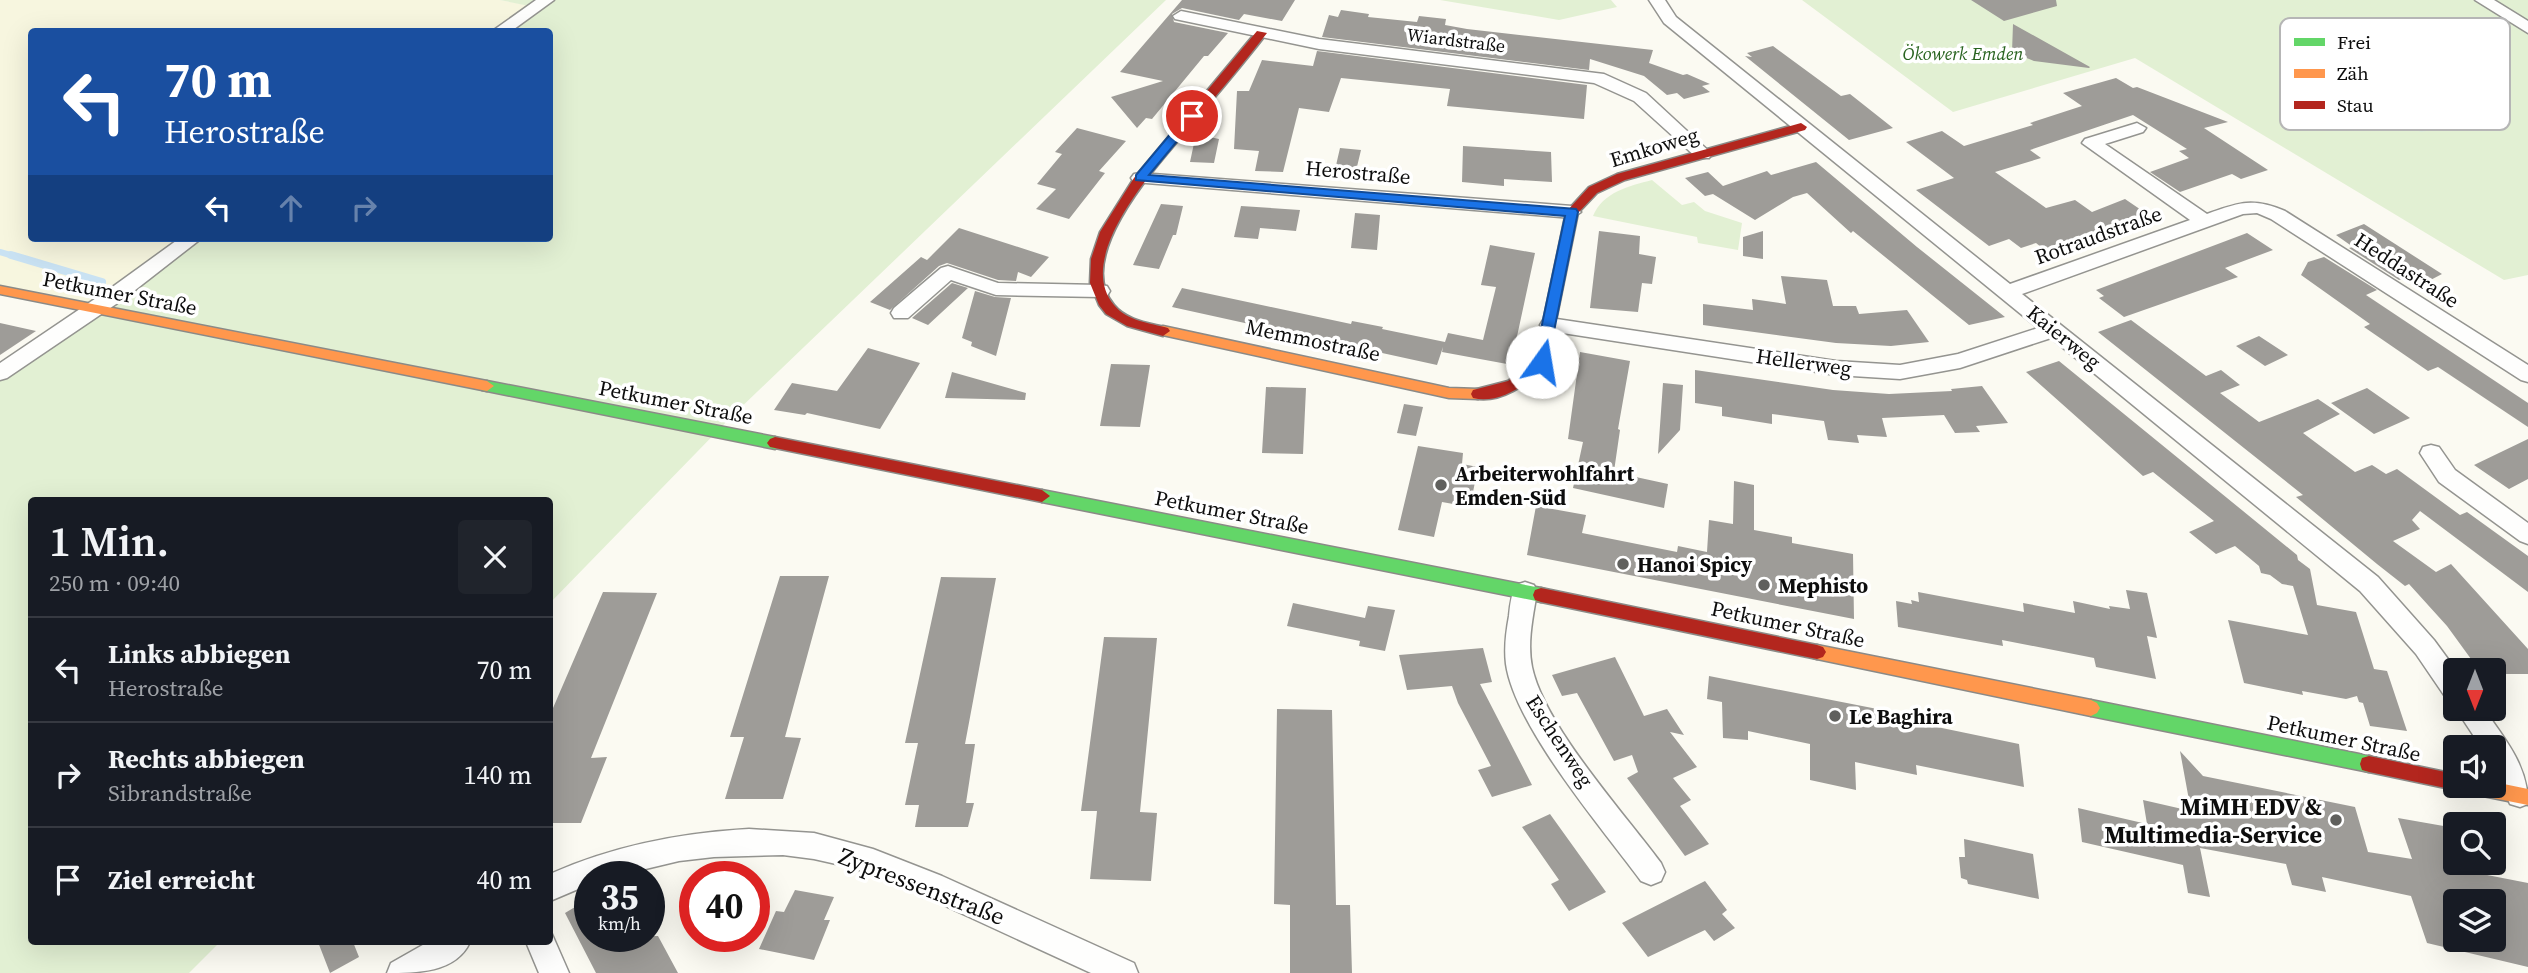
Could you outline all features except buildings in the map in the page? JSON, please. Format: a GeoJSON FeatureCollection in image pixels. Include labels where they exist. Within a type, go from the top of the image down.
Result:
{"type":"FeatureCollection","features":[{"type":"Feature","properties":{"kind":"main road"},"geometry":{"type":"LineString","coordinates":[[1100,291],[1102,242],[1113,215],[1140,178],[1261,33]]}},
{"type":"Feature","properties":{"kind":"main road","name":"Emkoweg"},"geometry":{"type":"LineString","coordinates":[[1572,212],[1593,190],[1621,177],[1801,127]]}},
{"type":"Feature","properties":{"kind":"main road"},"geometry":{"type":"LineString","coordinates":[[1550,325],[1572,212]]}},
{"type":"Feature","properties":{"kind":"main road","name":"Petkumer Straße"},"geometry":{"type":"LineString","coordinates":[[0,290],[1525,592],[2443,780]]}},
{"type":"Feature","properties":{"kind":"main road","name":"Memmostraße"},"geometry":{"type":"LineString","coordinates":[[1100,291],[1104,302],[1118,317],[1154,329],[1449,393],[1493,393],[1514,387],[1530,377],[1542,362],[1550,325]]}},
{"type":"Feature","properties":{"kind":"main road"},"geometry":{"type":"LineString","coordinates":[[2506,792],[2524,796]]}},
{"type":"Feature","properties":{"kind":"street"},"geometry":{"type":"LineString","coordinates":[[505,28],[546,0]]}},
{"type":"Feature","properties":{"kind":"street","name":"Kaierweg"},"geometry":{"type":"LineString","coordinates":[[1657,0],[1670,20],[2370,584],[2418,638],[2443,673]]}},
{"type":"Feature","properties":{"kind":"street"},"geometry":{"type":"LineString","coordinates":[[2483,0],[2528,27]]}},
{"type":"Feature","properties":{"kind":"street","name":"Wiardstraße"},"geometry":{"type":"LineString","coordinates":[[1181,16],[1319,44],[1598,78],[1640,97],[1703,154]]}},
{"type":"Feature","properties":{"kind":"street","name":"Rotraudstraße"},"geometry":{"type":"LineString","coordinates":[[2137,128],[2091,143],[2205,222]]}},
{"type":"Feature","properties":{"kind":"street","name":"Herostraße"},"geometry":{"type":"LineString","coordinates":[[1140,178],[1572,212]]}},
{"type":"Feature","properties":{"kind":"street","name":"Rotraudstraße"},"geometry":{"type":"LineString","coordinates":[[2007,292],[2241,209],[2259,208]]}},
{"type":"Feature","properties":{"kind":"street","name":"Heddastraße"},"geometry":{"type":"LineString","coordinates":[[2259,208],[2278,215],[2528,375]]}},
{"type":"Feature","properties":{"kind":"street"},"geometry":{"type":"LineString","coordinates":[[0,373],[94,310],[187,242]]}},
{"type":"Feature","properties":{"kind":"street"},"geometry":{"type":"LineString","coordinates":[[901,313],[948,272],[996,289],[1100,291]]}},
{"type":"Feature","properties":{"kind":"street","name":"Hellerweg"},"geometry":{"type":"LineString","coordinates":[[1550,325],[1836,368],[1873,371],[1913,370],[1960,361],[2054,330]]}},
{"type":"Feature","properties":{"kind":"street"},"geometry":{"type":"LineString","coordinates":[[2431,453],[2447,476],[2528,535]]}},
{"type":"Feature","properties":{"kind":"street","name":"Eschenweg"},"geometry":{"type":"LineString","coordinates":[[1525,592],[1518,638],[1520,669],[1526,687],[1548,730],[1651,872]]}},
{"type":"Feature","properties":{"kind":"street"},"geometry":{"type":"LineString","coordinates":[[2477,721],[2500,753],[2524,796]]}},
{"type":"Feature","properties":{"kind":"street","name":"Zypressenstraße"},"geometry":{"type":"LineString","coordinates":[[553,887],[646,855],[688,847],[738,842],[815,846],[881,865],[942,890],[1123,973]]}},
{"type":"Feature","properties":{"kind":"street"},"geometry":{"type":"LineString","coordinates":[[402,973],[450,945]]}},
{"type":"Feature","properties":{"kind":"street"},"geometry":{"type":"LineString","coordinates":[[542,945],[554,973]]}},
{"type":"Feature","properties":{"kind":"green space"},"geometry":{"type":"Polygon","coordinates":[[[0,0],[500,0],[536,7],[505,28],[28,28],[28,242],[187,242],[94,310],[0,288],[0,0]]]}},
{"type":"Feature","properties":{"kind":"green space"},"geometry":{"type":"Polygon","coordinates":[[[500,0],[1166,0],[733,415],[553,600],[553,497],[28,497],[28,945],[217,945],[189,973],[0,973],[0,373],[186,242],[553,242],[553,28],[503,28],[534,7],[500,0]]]}},
{"type":"Feature","properties":{"kind":"green space"},"geometry":{"type":"Polygon","coordinates":[[[1440,0],[1611,0],[1617,7],[1559,20],[1440,0]]]}},
{"type":"Feature","properties":{"kind":"green space","name":"Ökowerk Emden"},"geometry":{"type":"Polygon","coordinates":[[[1802,0],[2528,0],[2528,275],[2504,280],[2135,58],[1953,112],[1802,0]]]}},
{"type":"Feature","properties":{"kind":"green space"},"geometry":{"type":"Polygon","coordinates":[[[1652,180],[1682,205],[1694,202],[1705,211],[1742,223],[1738,250],[1698,243],[1697,237],[1593,216],[1597,208],[1610,196],[1652,180]]]}},
{"type":"Feature","properties":{"kind":"waterway"},"geometry":{"type":"LineString","coordinates":[[0,252],[17,257]]}},
{"type":"Feature","properties":{"kind":"waterway"},"geometry":{"type":"LineString","coordinates":[[11,255],[102,282]]}},
{"type":"Feature","properties":{"kind":"traffic: fast"},"geometry":{"type":"LineString","coordinates":[[487,386],[775,443]]}},
{"type":"Feature","properties":{"kind":"traffic: fast"},"geometry":{"type":"LineString","coordinates":[[1042,496],[1541,595]]}},
{"type":"Feature","properties":{"kind":"traffic: fast"},"geometry":{"type":"LineString","coordinates":[[2091,708],[2369,764]]}},
{"type":"Feature","properties":{"kind":"traffic: slow"},"geometry":{"type":"LineString","coordinates":[[0,290],[487,386]]}},
{"type":"Feature","properties":{"kind":"traffic: slow"},"geometry":{"type":"LineString","coordinates":[[1163,331],[1449,393],[1478,394]]}},
{"type":"Feature","properties":{"kind":"traffic: slow"},"geometry":{"type":"LineString","coordinates":[[1817,652],[2091,708]]}},
{"type":"Feature","properties":{"kind":"traffic: slow"},"geometry":{"type":"LineString","coordinates":[[2506,793],[2528,797]]}},
{"type":"Feature","properties":{"kind":"traffic: jam"},"geometry":{"type":"LineString","coordinates":[[1163,331],[1124,320],[1111,311],[1097,283],[1098,259],[1107,232],[1138,181],[1261,33]]}},
{"type":"Feature","properties":{"kind":"traffic: jam"},"geometry":{"type":"LineString","coordinates":[[1478,394],[1497,391],[1513,384],[1542,362],[1572,212],[1593,190],[1621,177],[1801,127]]}},
{"type":"Feature","properties":{"kind":"traffic: jam"},"geometry":{"type":"LineString","coordinates":[[775,443],[1042,496]]}},
{"type":"Feature","properties":{"kind":"traffic: jam"},"geometry":{"type":"LineString","coordinates":[[1541,595],[1817,652]]}},
{"type":"Feature","properties":{"kind":"traffic: jam"},"geometry":{"type":"LineString","coordinates":[[2369,764],[2443,779]]}},
{"type":"Feature","properties":{"kind":"place","name":"Arbeiterwohlfahrt Emden-Süd"},"geometry":{"type":"Point","coordinates":[1441,485]}},
{"type":"Feature","properties":{"kind":"place","name":"Hanoi Spicy"},"geometry":{"type":"Point","coordinates":[1623,564]}},
{"type":"Feature","properties":{"kind":"place","name":"Mephisto"},"geometry":{"type":"Point","coordinates":[1764,585]}},
{"type":"Feature","properties":{"kind":"place","name":"Le Baghira"},"geometry":{"type":"Point","coordinates":[1835,716]}},
{"type":"Feature","properties":{"kind":"place","name":"MiMH EDV & Multimedia-Service"},"geometry":{"type":"Point","coordinates":[2336,820]}},
{"type":"Feature","properties":{"kind":"route"},"geometry":{"type":"LineString","coordinates":[[1192,116],[1140,178],[1572,212],[1542,362]]}}]}
